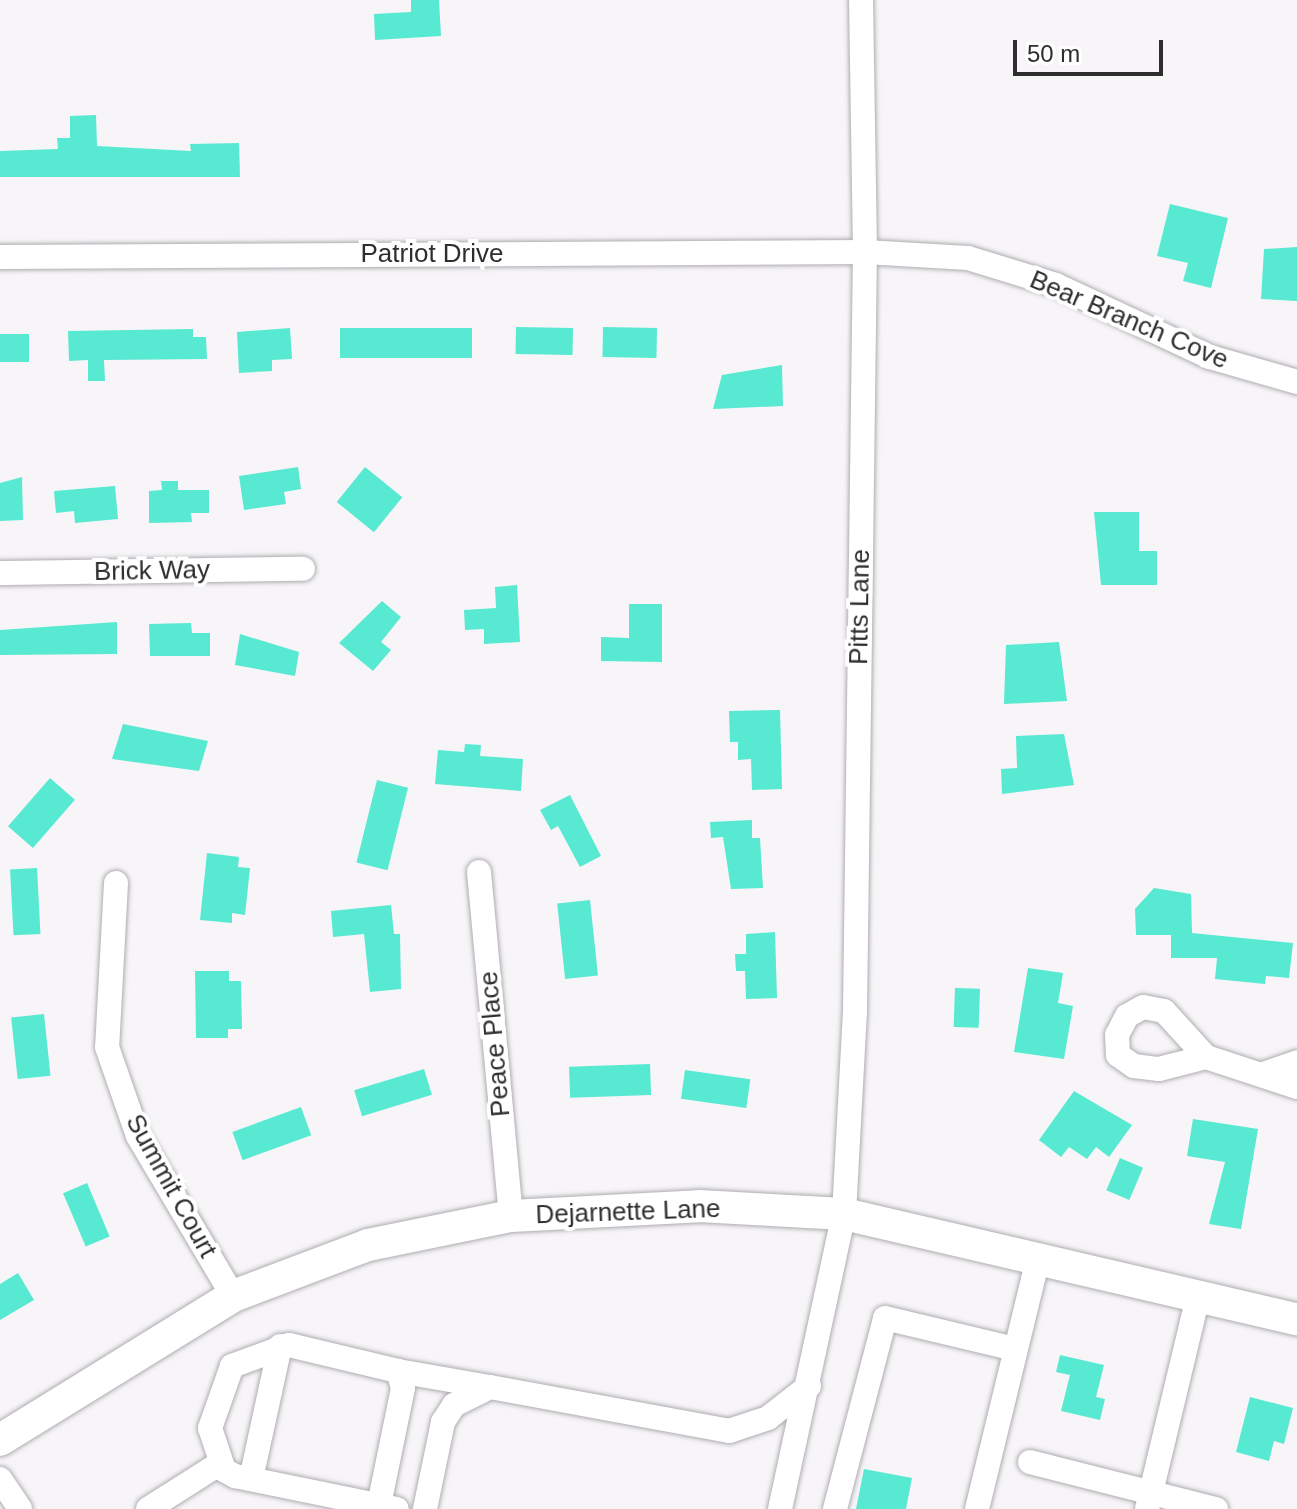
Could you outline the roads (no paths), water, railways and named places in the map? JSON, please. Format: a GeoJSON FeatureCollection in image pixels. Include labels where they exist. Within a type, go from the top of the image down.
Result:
{"type":"FeatureCollection","features":[{"type":"Feature","properties":{"kind":"main road","name":"Dejarnette Lane"},"geometry":{"type":"LineString","coordinates":[[0,1440],[233,1296],[368,1245],[511,1216],[699,1206],[844,1214],[1297,1319]]}},
{"type":"Feature","properties":{"kind":"street","name":"Pitts Lane"},"geometry":{"type":"LineString","coordinates":[[780,1509],[844,1214],[855,1012],[865,252],[861,0]]}},
{"type":"Feature","properties":{"kind":"street","name":"Patriot Drive"},"geometry":{"type":"LineString","coordinates":[[0,257],[865,252]]}},
{"type":"Feature","properties":{"kind":"street","name":"Bear Branch Cove"},"geometry":{"type":"LineString","coordinates":[[865,252],[968,258],[1056,285],[1210,357],[1297,382]]}},
{"type":"Feature","properties":{"kind":"street","name":"Brick Way"},"geometry":{"type":"LineString","coordinates":[[0,573],[303,569]]}},
{"type":"Feature","properties":{"kind":"street","name":"Peace Place"},"geometry":{"type":"LineString","coordinates":[[479,872],[511,1216]]}},
{"type":"Feature","properties":{"kind":"street","name":"Summit Court"},"geometry":{"type":"LineString","coordinates":[[116,883],[107,1047],[138,1136],[233,1296]]}},
{"type":"Feature","properties":{"kind":"street"},"geometry":{"type":"LineString","coordinates":[[1206,1057],[1297,1087]]}},
{"type":"Feature","properties":{"kind":"street"},"geometry":{"type":"LineString","coordinates":[[1263,1074],[1297,1062]]}},
{"type":"Feature","properties":{"kind":"street"},"geometry":{"type":"LineString","coordinates":[[977,1509],[1038,1259]]}},
{"type":"Feature","properties":{"kind":"street"},"geometry":{"type":"LineString","coordinates":[[1149,1501],[1198,1296]]}},
{"type":"Feature","properties":{"kind":"street"},"geometry":{"type":"LineString","coordinates":[[835,1509],[885,1318],[1015,1349]]}},
{"type":"Feature","properties":{"kind":"street"},"geometry":{"type":"LineString","coordinates":[[219,1464],[210,1428],[232,1366],[280,1346],[388,1364],[398,1371],[729,1431],[768,1418],[809,1386]]}},
{"type":"Feature","properties":{"kind":"street"},"geometry":{"type":"LineString","coordinates":[[251,1479],[280,1346]]}},
{"type":"Feature","properties":{"kind":"street"},"geometry":{"type":"LineString","coordinates":[[219,1464],[251,1479],[388,1507],[403,1388],[398,1371]]}},
{"type":"Feature","properties":{"kind":"street"},"geometry":{"type":"LineString","coordinates":[[425,1509],[443,1422],[454,1405],[490,1387]]}},
{"type":"Feature","properties":{"kind":"street"},"geometry":{"type":"LineString","coordinates":[[1030,1462],[1149,1501],[1216,1509]]}},
{"type":"Feature","properties":{"kind":"street"},"geometry":{"type":"LineString","coordinates":[[148,1509],[219,1464]]}},
{"type":"Feature","properties":{"kind":"street"},"geometry":{"type":"LineString","coordinates":[[0,1479],[20,1509]]}}]}
